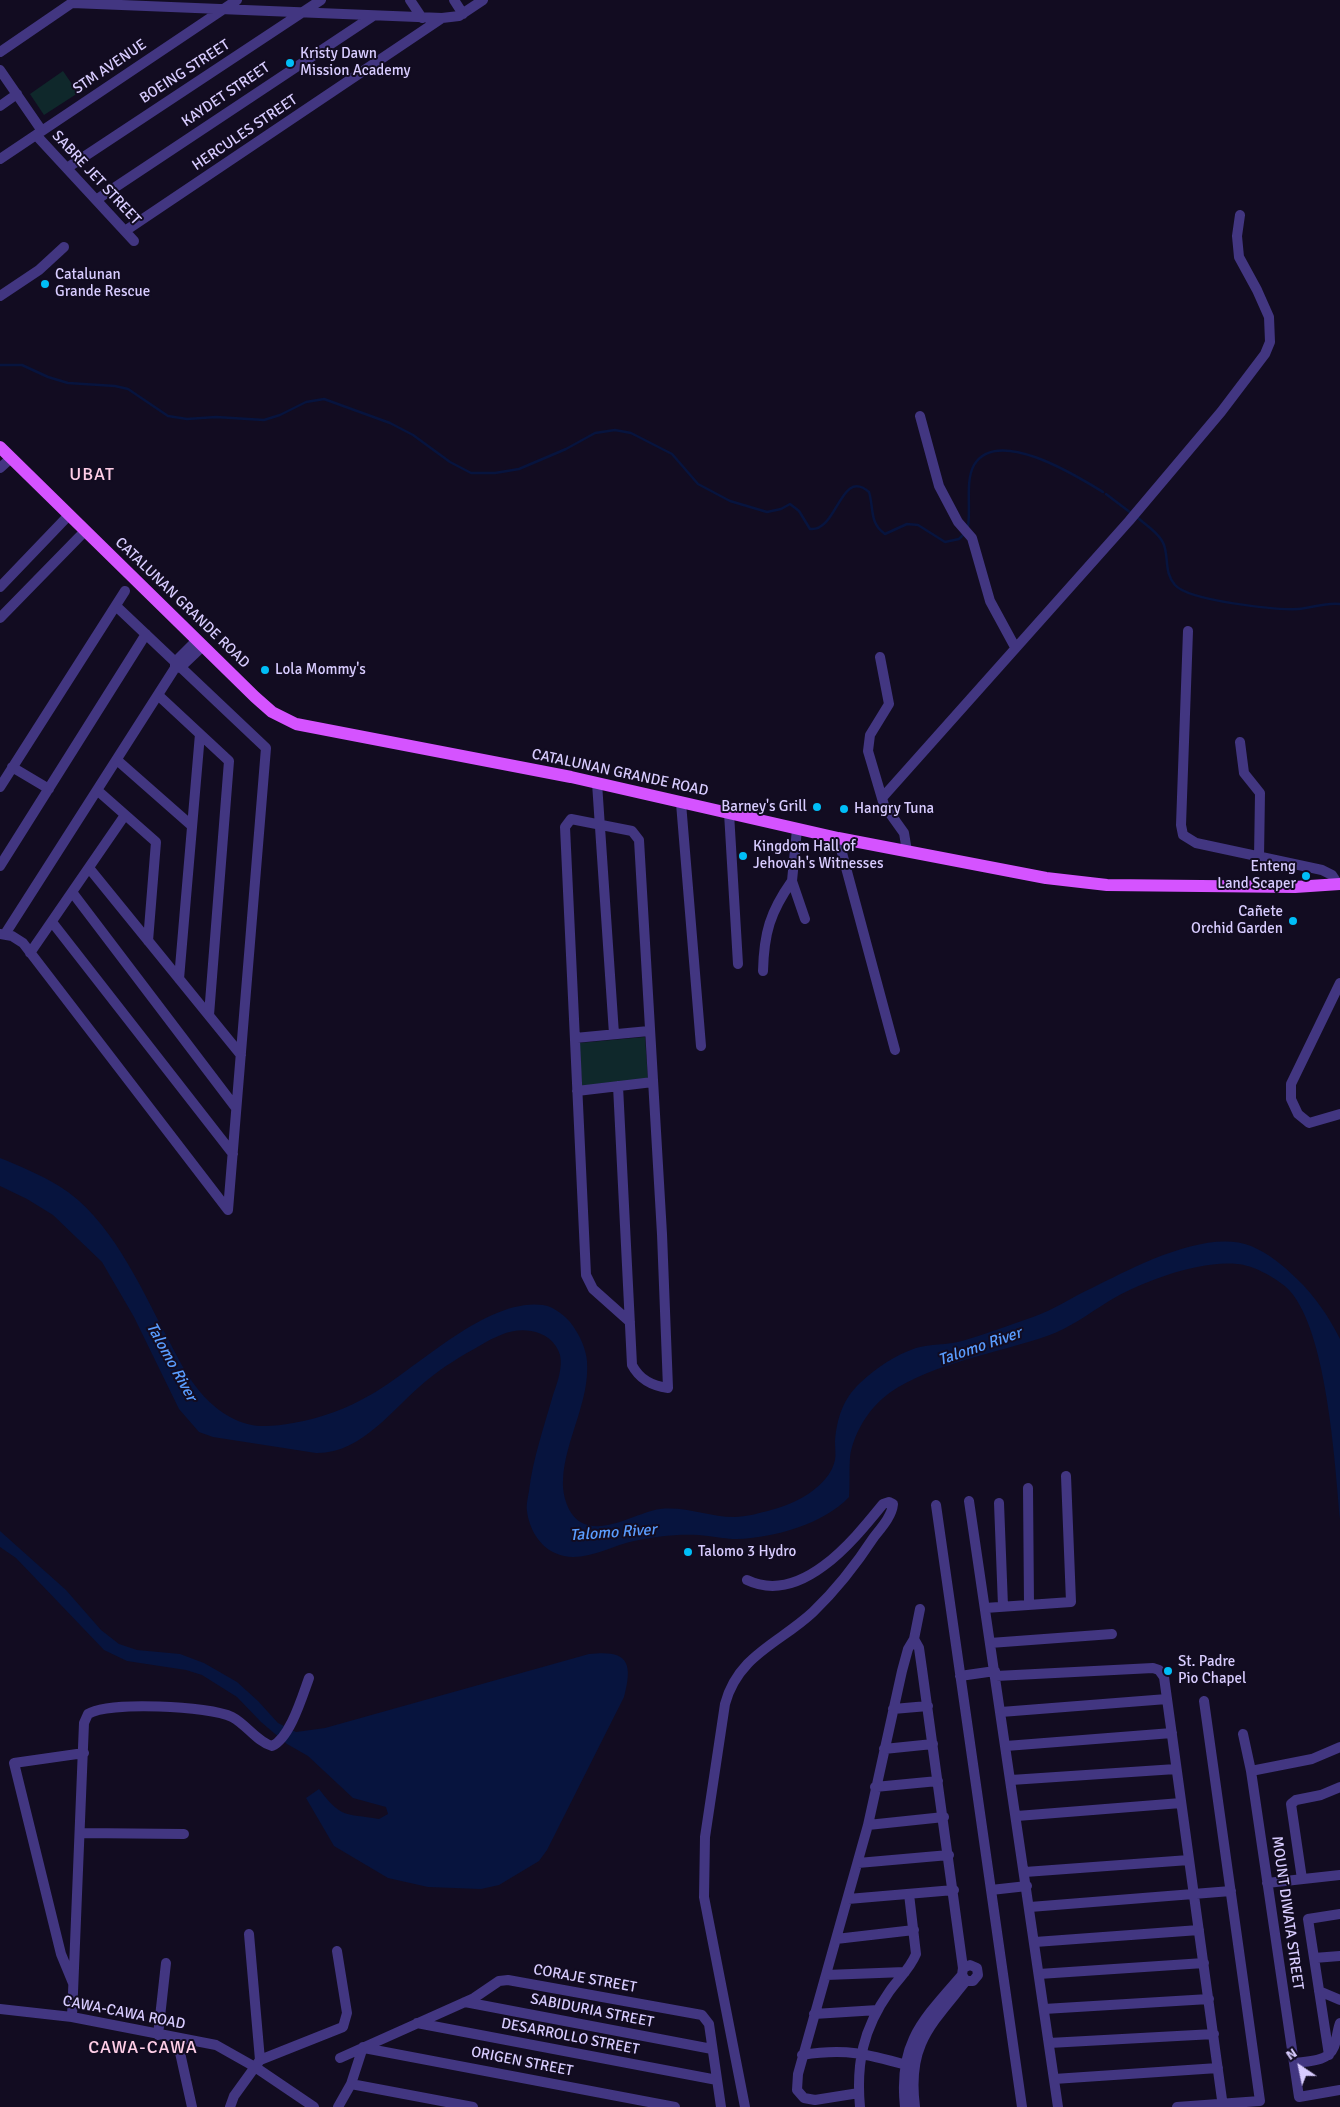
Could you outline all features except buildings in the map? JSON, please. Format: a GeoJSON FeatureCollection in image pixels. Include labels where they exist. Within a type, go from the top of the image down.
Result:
{"type":"FeatureCollection","features":[{"type":"Feature","properties":{"kind":"main road","name":"CATALUNAN GRANDE ROAD"},"geometry":{"type":"LineString","coordinates":[[0,447],[264,706],[296,724],[597,783],[838,838],[1080,883],[1295,887],[1339,884]]}},
{"type":"Feature","properties":{"kind":"street"},"geometry":{"type":"LineString","coordinates":[[150,6],[159,0]]}},
{"type":"Feature","properties":{"kind":"street","name":"STM AVENUE"},"geometry":{"type":"LineString","coordinates":[[0,159],[237,0]]}},
{"type":"Feature","properties":{"kind":"street","name":"BOEING STREET"},"geometry":{"type":"LineString","coordinates":[[67,168],[321,0]]}},
{"type":"Feature","properties":{"kind":"street"},"geometry":{"type":"LineString","coordinates":[[410,0],[422,18]]}},
{"type":"Feature","properties":{"kind":"street"},"geometry":{"type":"LineString","coordinates":[[454,0],[463,14]]}},
{"type":"Feature","properties":{"kind":"street","name":"HERCULES STREET"},"geometry":{"type":"LineString","coordinates":[[125,231],[442,18],[463,14],[483,0]]}},
{"type":"Feature","properties":{"kind":"street"},"geometry":{"type":"LineString","coordinates":[[0,52],[74,1],[442,18]]}},
{"type":"Feature","properties":{"kind":"street","name":"KAYDET STREET"},"geometry":{"type":"LineString","coordinates":[[96,200],[373,16]]}},
{"type":"Feature","properties":{"kind":"street","name":"SABRE JET STREET"},"geometry":{"type":"LineString","coordinates":[[0,70],[17,94],[39,133],[67,168],[134,241]]}},
{"type":"Feature","properties":{"kind":"street"},"geometry":{"type":"LineString","coordinates":[[0,106],[17,94]]}},
{"type":"Feature","properties":{"kind":"street"},"geometry":{"type":"LineString","coordinates":[[882,798],[1185,455],[1254,372],[1270,342],[1269,317],[1265,304],[1239,257],[1237,236],[1240,215]]}},
{"type":"Feature","properties":{"kind":"street"},"geometry":{"type":"LineString","coordinates":[[0,296],[40,270],[64,247]]}},
{"type":"Feature","properties":{"kind":"street"},"geometry":{"type":"LineString","coordinates":[[920,416],[939,486],[958,522],[972,538],[990,601],[1015,647]]}},
{"type":"Feature","properties":{"kind":"street"},"geometry":{"type":"LineString","coordinates":[[0,468],[12,458]]}},
{"type":"Feature","properties":{"kind":"street"},"geometry":{"type":"LineString","coordinates":[[0,587],[68,515]]}},
{"type":"Feature","properties":{"kind":"street"},"geometry":{"type":"LineString","coordinates":[[0,618],[85,531]]}},
{"type":"Feature","properties":{"kind":"street"},"geometry":{"type":"LineString","coordinates":[[0,787],[125,591]]}},
{"type":"Feature","properties":{"kind":"street"},"geometry":{"type":"LineString","coordinates":[[116,606],[177,666],[266,748],[228,1210],[18,938],[3,934],[177,666],[200,643]]}},
{"type":"Feature","properties":{"kind":"street"},"geometry":{"type":"LineString","coordinates":[[1188,631],[1181,830],[1186,838],[1196,844],[1322,870],[1332,875],[1339,884]]}},
{"type":"Feature","properties":{"kind":"street"},"geometry":{"type":"LineString","coordinates":[[0,866],[146,634]]}},
{"type":"Feature","properties":{"kind":"street"},"geometry":{"type":"LineString","coordinates":[[880,658],[889,704],[868,744],[886,811],[904,833],[906,851]]}},
{"type":"Feature","properties":{"kind":"street"},"geometry":{"type":"LineString","coordinates":[[158,695],[229,761],[209,1015]]}},
{"type":"Feature","properties":{"kind":"street"},"geometry":{"type":"LineString","coordinates":[[179,979],[200,734]]}},
{"type":"Feature","properties":{"kind":"street"},"geometry":{"type":"LineString","coordinates":[[1240,742],[1244,773],[1260,793],[1259,858]]}},
{"type":"Feature","properties":{"kind":"street"},"geometry":{"type":"LineString","coordinates":[[117,760],[192,826]]}},
{"type":"Feature","properties":{"kind":"street"},"geometry":{"type":"LineString","coordinates":[[12,767],[49,788]]}},
{"type":"Feature","properties":{"kind":"street"},"geometry":{"type":"LineString","coordinates":[[597,783],[614,1034]]}},
{"type":"Feature","properties":{"kind":"street"},"geometry":{"type":"LineString","coordinates":[[97,790],[156,842],[148,940]]}},
{"type":"Feature","properties":{"kind":"street"},"geometry":{"type":"LineString","coordinates":[[681,802],[701,1046]]}},
{"type":"Feature","properties":{"kind":"street"},"geometry":{"type":"LineString","coordinates":[[729,813],[738,964]]}},
{"type":"Feature","properties":{"kind":"street"},"geometry":{"type":"LineString","coordinates":[[30,954],[125,815]]}},
{"type":"Feature","properties":{"kind":"street"},"geometry":{"type":"LineString","coordinates":[[618,1086],[630,1322],[631,1356],[636,1372],[650,1384],[668,1388],[654,1082],[649,1031],[639,840],[632,831],[574,818],[568,820],[564,827],[587,1281],[599,1295],[630,1322]]}},
{"type":"Feature","properties":{"kind":"street"},"geometry":{"type":"LineString","coordinates":[[798,829],[792,881],[805,919]]}},
{"type":"Feature","properties":{"kind":"street"},"geometry":{"type":"LineString","coordinates":[[838,838],[895,1050]]}},
{"type":"Feature","properties":{"kind":"street"},"geometry":{"type":"LineString","coordinates":[[89,868],[241,1055]]}},
{"type":"Feature","properties":{"kind":"street"},"geometry":{"type":"LineString","coordinates":[[763,971],[765,934],[769,921],[780,898],[792,881]]}},
{"type":"Feature","properties":{"kind":"street"},"geometry":{"type":"LineString","coordinates":[[72,892],[236,1108]]}},
{"type":"Feature","properties":{"kind":"street"},"geometry":{"type":"LineString","coordinates":[[52,922],[233,1154]]}},
{"type":"Feature","properties":{"kind":"street"},"geometry":{"type":"LineString","coordinates":[[1340,983],[1296,1071],[1291,1099],[1298,1114],[1309,1123],[1340,1114]]}},
{"type":"Feature","properties":{"kind":"street"},"geometry":{"type":"LineString","coordinates":[[575,1038],[649,1031]]}},
{"type":"Feature","properties":{"kind":"street"},"geometry":{"type":"LineString","coordinates":[[577,1091],[654,1082]]}},
{"type":"Feature","properties":{"kind":"street"},"geometry":{"type":"LineString","coordinates":[[985,1608],[1071,1602],[1066,1476]]}},
{"type":"Feature","properties":{"kind":"street"},"geometry":{"type":"LineString","coordinates":[[1028,1488],[1029,1604]]}},
{"type":"Feature","properties":{"kind":"street"},"geometry":{"type":"LineString","coordinates":[[969,1501],[1058,2107]]}},
{"type":"Feature","properties":{"kind":"street"},"geometry":{"type":"LineString","coordinates":[[745,2107],[704,1897],[705,1837],[725,1704],[729,1689],[744,1666],[770,1644],[796,1627],[829,1595],[868,1546],[890,1514],[893,1504],[889,1502],[883,1504],[848,1545],[803,1578],[780,1587],[768,1587],[747,1580]]}},
{"type":"Feature","properties":{"kind":"street"},"geometry":{"type":"LineString","coordinates":[[999,1503],[1003,1606]]}},
{"type":"Feature","properties":{"kind":"street"},"geometry":{"type":"LineString","coordinates":[[936,1505],[1022,2107]]}},
{"type":"Feature","properties":{"kind":"street"},"geometry":{"type":"LineString","coordinates":[[859,2093],[815,2100],[804,2098],[797,2084],[802,2055],[868,1825],[893,1709],[908,1649],[914,1638],[920,1609]]}},
{"type":"Feature","properties":{"kind":"street"},"geometry":{"type":"LineString","coordinates":[[990,1643],[1112,1634]]}},
{"type":"Feature","properties":{"kind":"street"},"geometry":{"type":"LineString","coordinates":[[905,2107],[903,2088],[909,2066],[926,2034],[964,1974],[928,1706],[919,1648],[914,1638]]}},
{"type":"Feature","properties":{"kind":"street"},"geometry":{"type":"LineString","coordinates":[[960,1676],[995,1673],[1153,1668],[1159,1670],[1164,1677],[1223,2105]]}},
{"type":"Feature","properties":{"kind":"street"},"geometry":{"type":"LineString","coordinates":[[902,1672],[922,1669]]}},
{"type":"Feature","properties":{"kind":"street"},"geometry":{"type":"LineString","coordinates":[[72,2017],[85,1718],[91,1711],[104,1708],[194,1708],[233,1718],[269,1746],[274,1746],[289,1727],[309,1678]]}},
{"type":"Feature","properties":{"kind":"street"},"geometry":{"type":"LineString","coordinates":[[1001,1712],[1167,1699]]}},
{"type":"Feature","properties":{"kind":"street"},"geometry":{"type":"LineString","coordinates":[[1177,2107],[1260,2101],[1204,1701]]}},
{"type":"Feature","properties":{"kind":"street"},"geometry":{"type":"LineString","coordinates":[[893,1709],[928,1706]]}},
{"type":"Feature","properties":{"kind":"street"},"geometry":{"type":"LineString","coordinates":[[1006,1746],[1172,1733]]}},
{"type":"Feature","properties":{"kind":"street","name":"MOUNT DIWATA STREET"},"geometry":{"type":"LineString","coordinates":[[1243,1734],[1251,1771],[1299,2097],[1340,2090]]}},
{"type":"Feature","properties":{"kind":"street"},"geometry":{"type":"LineString","coordinates":[[884,1749],[933,1744]]}},
{"type":"Feature","properties":{"kind":"street"},"geometry":{"type":"LineString","coordinates":[[1251,1771],[1312,1759],[1340,1747]]}},
{"type":"Feature","properties":{"kind":"street"},"geometry":{"type":"LineString","coordinates":[[74,1984],[61,1954],[14,1764],[84,1753]]}},
{"type":"Feature","properties":{"kind":"street"},"geometry":{"type":"LineString","coordinates":[[1011,1780],[1176,1769]]}},
{"type":"Feature","properties":{"kind":"street"},"geometry":{"type":"LineString","coordinates":[[875,1787],[938,1781]]}},
{"type":"Feature","properties":{"kind":"street"},"geometry":{"type":"LineString","coordinates":[[1302,1879],[1292,1804],[1296,1800],[1321,1795],[1340,1786]]}},
{"type":"Feature","properties":{"kind":"street"},"geometry":{"type":"LineString","coordinates":[[1016,1816],[1181,1803]]}},
{"type":"Feature","properties":{"kind":"street"},"geometry":{"type":"LineString","coordinates":[[868,1825],[944,1818]]}},
{"type":"Feature","properties":{"kind":"street"},"geometry":{"type":"LineString","coordinates":[[81,1833],[184,1834]]}},
{"type":"Feature","properties":{"kind":"street"},"geometry":{"type":"LineString","coordinates":[[858,1863],[949,1855]]}},
{"type":"Feature","properties":{"kind":"street"},"geometry":{"type":"LineString","coordinates":[[1025,1872],[1189,1860]]}},
{"type":"Feature","properties":{"kind":"street"},"geometry":{"type":"LineString","coordinates":[[1267,1883],[1340,1875]]}},
{"type":"Feature","properties":{"kind":"street"},"geometry":{"type":"LineString","coordinates":[[992,1890],[1027,1886]]}},
{"type":"Feature","properties":{"kind":"street"},"geometry":{"type":"LineString","coordinates":[[848,1899],[954,1890]]}},
{"type":"Feature","properties":{"kind":"street"},"geometry":{"type":"LineString","coordinates":[[1030,1907],[1231,1891]]}},
{"type":"Feature","properties":{"kind":"street"},"geometry":{"type":"LineString","coordinates":[[860,2107],[858,2072],[861,2053],[878,2010],[916,1954],[910,1894]]}},
{"type":"Feature","properties":{"kind":"street"},"geometry":{"type":"LineString","coordinates":[[1328,2055],[1308,1920],[1340,1914]]}},
{"type":"Feature","properties":{"kind":"street"},"geometry":{"type":"LineString","coordinates":[[836,1939],[914,1930]]}},
{"type":"Feature","properties":{"kind":"street"},"geometry":{"type":"LineString","coordinates":[[1035,1942],[1199,1930]]}},
{"type":"Feature","properties":{"kind":"street"},"geometry":{"type":"LineString","coordinates":[[249,1934],[257,2063]]}},
{"type":"Feature","properties":{"kind":"street"},"geometry":{"type":"LineString","coordinates":[[230,2107],[234,2096],[257,2063],[343,2028],[347,2013],[337,1951]]}},
{"type":"Feature","properties":{"kind":"street"},"geometry":{"type":"LineString","coordinates":[[1314,1958],[1340,1956]]}},
{"type":"Feature","properties":{"kind":"street"},"geometry":{"type":"LineString","coordinates":[[158,2035],[166,1963]]}},
{"type":"Feature","properties":{"kind":"street"},"geometry":{"type":"LineString","coordinates":[[1039,1974],[1204,1963]]}},
{"type":"Feature","properties":{"kind":"street"},"geometry":{"type":"LineString","coordinates":[[826,1975],[905,1972]]}},
{"type":"Feature","properties":{"kind":"street","name":"CORAJE STREET"},"geometry":{"type":"LineString","coordinates":[[340,2058],[465,2002],[504,1980],[699,2014],[705,2017],[708,2024],[712,2049]]}},
{"type":"Feature","properties":{"kind":"street"},"geometry":{"type":"LineString","coordinates":[[1319,1990],[1340,2000]]}},
{"type":"Feature","properties":{"kind":"street"},"geometry":{"type":"LineString","coordinates":[[1044,2009],[1209,1999]]}},
{"type":"Feature","properties":{"kind":"street","name":"SABIDURIA STREET"},"geometry":{"type":"LineString","coordinates":[[465,2002],[712,2049]]}},
{"type":"Feature","properties":{"kind":"street","name":"CAWA-CAWA ROAD"},"geometry":{"type":"LineString","coordinates":[[0,2009],[72,2017],[177,2039],[216,2045],[257,2063],[298,2103],[314,2107]]}},
{"type":"Feature","properties":{"kind":"street"},"geometry":{"type":"LineString","coordinates":[[814,2014],[878,2010]]}},
{"type":"Feature","properties":{"kind":"street","name":"DESARROLLO STREET"},"geometry":{"type":"LineString","coordinates":[[417,2023],[717,2080]]}},
{"type":"Feature","properties":{"kind":"street"},"geometry":{"type":"LineString","coordinates":[[1294,2064],[1321,2059],[1328,2055],[1334,2047],[1340,2023]]}},
{"type":"Feature","properties":{"kind":"street"},"geometry":{"type":"LineString","coordinates":[[1049,2044],[1214,2034]]}},
{"type":"Feature","properties":{"kind":"street"},"geometry":{"type":"LineString","coordinates":[[177,2039],[192,2107]]}},
{"type":"Feature","properties":{"kind":"street"},"geometry":{"type":"LineString","coordinates":[[338,2107],[351,2084],[363,2047]]}},
{"type":"Feature","properties":{"kind":"street","name":"ORIGEN STREET"},"geometry":{"type":"LineString","coordinates":[[363,2047],[675,2107]]}},
{"type":"Feature","properties":{"kind":"street"},"geometry":{"type":"LineString","coordinates":[[712,2049],[721,2107]]}},
{"type":"Feature","properties":{"kind":"street"},"geometry":{"type":"LineString","coordinates":[[802,2055],[835,2051],[861,2053],[909,2066]]}},
{"type":"Feature","properties":{"kind":"street"},"geometry":{"type":"LineString","coordinates":[[909,2066],[915,2107]]}},
{"type":"Feature","properties":{"kind":"street"},"geometry":{"type":"LineString","coordinates":[[1054,2079],[1218,2068]]}},
{"type":"Feature","properties":{"kind":"street"},"geometry":{"type":"LineString","coordinates":[[351,2084],[472,2107]]}},
{"type":"Feature","properties":{"kind":"green space"},"geometry":{"type":"Polygon","coordinates":[[[63,71],[78,93],[44,115],[30,94],[63,71]]]}},
{"type":"Feature","properties":{"kind":"green space"},"geometry":{"type":"Polygon","coordinates":[[[645,1037],[648,1079],[582,1087],[579,1043],[645,1037]]]}},
{"type":"Feature","properties":{"kind":"water","name":"Talomo River"},"geometry":{"type":"Polygon","coordinates":[[[0,1158],[59,1186],[77,1199],[94,1216],[122,1254],[192,1382],[219,1410],[245,1424],[276,1425],[304,1421],[334,1412],[372,1394],[454,1337],[499,1312],[522,1305],[543,1305],[556,1310],[576,1330],[584,1347],[587,1361],[585,1391],[565,1465],[563,1486],[565,1500],[576,1519],[581,1523],[597,1526],[670,1508],[725,1517],[748,1516],[800,1499],[818,1486],[832,1470],[835,1460],[837,1424],[845,1402],[860,1383],[893,1358],[916,1348],[962,1341],[1041,1314],[1127,1270],[1191,1246],[1213,1242],[1233,1242],[1251,1246],[1276,1260],[1310,1292],[1340,1339],[1340,1519],[1332,1432],[1320,1362],[1311,1331],[1300,1305],[1286,1287],[1263,1272],[1243,1265],[1222,1264],[1188,1269],[1154,1280],[1122,1294],[1055,1333],[938,1369],[898,1388],[876,1405],[857,1433],[850,1457],[849,1497],[838,1507],[812,1522],[766,1536],[733,1539],[699,1535],[671,1535],[625,1543],[585,1556],[565,1556],[555,1553],[544,1546],[530,1524],[527,1509],[536,1455],[560,1370],[560,1355],[556,1346],[549,1338],[536,1332],[524,1330],[511,1332],[493,1339],[432,1376],[376,1428],[362,1438],[348,1446],[333,1451],[316,1453],[213,1437],[199,1432],[179,1409],[134,1317],[102,1262],[53,1215],[27,1199],[0,1186],[0,1158]]]}},
{"type":"Feature","properties":{"kind":"water"},"geometry":{"type":"Polygon","coordinates":[[[0,1531],[66,1590],[101,1630],[119,1644],[137,1650],[180,1654],[204,1663],[237,1682],[278,1723],[296,1732],[325,1728],[589,1654],[611,1654],[619,1656],[624,1660],[628,1674],[624,1697],[547,1850],[539,1861],[499,1885],[481,1889],[428,1887],[388,1878],[334,1846],[306,1798],[319,1789],[333,1806],[344,1813],[379,1819],[388,1814],[386,1807],[353,1798],[308,1756],[287,1744],[261,1722],[237,1697],[202,1675],[186,1670],[127,1661],[104,1650],[16,1558],[0,1547],[0,1531]]]}},
{"type":"Feature","properties":{"kind":"waterway"},"geometry":{"type":"LineString","coordinates":[[0,365],[22,365],[48,377],[68,383],[115,386],[128,389],[168,416],[187,419],[216,417],[264,420],[280,415],[306,402],[324,399],[390,423],[413,435],[450,462],[471,473],[495,473],[519,469],[566,449],[595,433],[615,430],[631,433],[672,454],[698,484],[730,501],[767,512],[781,509],[790,504],[799,511],[810,529],[819,527],[827,521],[845,494],[851,488],[859,487],[869,492],[874,520],[876,525],[885,534],[907,524],[918,525],[945,542],[959,539],[965,533]]}},
{"type":"Feature","properties":{"kind":"waterway"},"geometry":{"type":"LineString","coordinates":[[968,526],[971,471],[985,454],[1000,451],[1018,452],[1037,458],[1057,466],[1103,492]]}},
{"type":"Feature","properties":{"kind":"waterway"},"geometry":{"type":"LineString","coordinates":[[1106,494],[1131,513]]}},
{"type":"Feature","properties":{"kind":"waterway"},"geometry":{"type":"LineString","coordinates":[[1138,518],[1160,537],[1164,545],[1169,575],[1175,585],[1183,591],[1214,600],[1271,608],[1298,609],[1340,604]]}},
{"type":"Feature","properties":{"kind":"place","name":"Kristy Dawn Mission Academy"},"geometry":{"type":"Point","coordinates":[290,63]}},
{"type":"Feature","properties":{"kind":"place","name":"Catalunan Grande Rescue"},"geometry":{"type":"Point","coordinates":[45,284]}},
{"type":"Feature","properties":{"kind":"place","name":"Lola Mommy's"},"geometry":{"type":"Point","coordinates":[265,670]}},
{"type":"Feature","properties":{"kind":"place","name":"Barney's Grill"},"geometry":{"type":"Point","coordinates":[817,807]}},
{"type":"Feature","properties":{"kind":"place","name":"Hangry Tuna"},"geometry":{"type":"Point","coordinates":[844,809]}},
{"type":"Feature","properties":{"kind":"place","name":"Kingdom Hall of Jehovah's Witnesses"},"geometry":{"type":"Point","coordinates":[743,856]}},
{"type":"Feature","properties":{"kind":"place","name":"Enteng Land Scaper"},"geometry":{"type":"Point","coordinates":[1306,876]}},
{"type":"Feature","properties":{"kind":"place","name":"Cañete Orchid Garden"},"geometry":{"type":"Point","coordinates":[1293,921]}},
{"type":"Feature","properties":{"kind":"place","name":"Talomo 3 Hydro"},"geometry":{"type":"Point","coordinates":[688,1552]}},
{"type":"Feature","properties":{"kind":"place","name":"St. Padre Pio Chapel"},"geometry":{"type":"Point","coordinates":[1168,1671]}},
{"type":"Feature","properties":{"kind":"district","name":"UBAT"},"geometry":{"type":"Point","coordinates":[92,475]}},
{"type":"Feature","properties":{"kind":"district","name":"CAWA-CAWA"},"geometry":{"type":"Point","coordinates":[143,2048]}}]}
